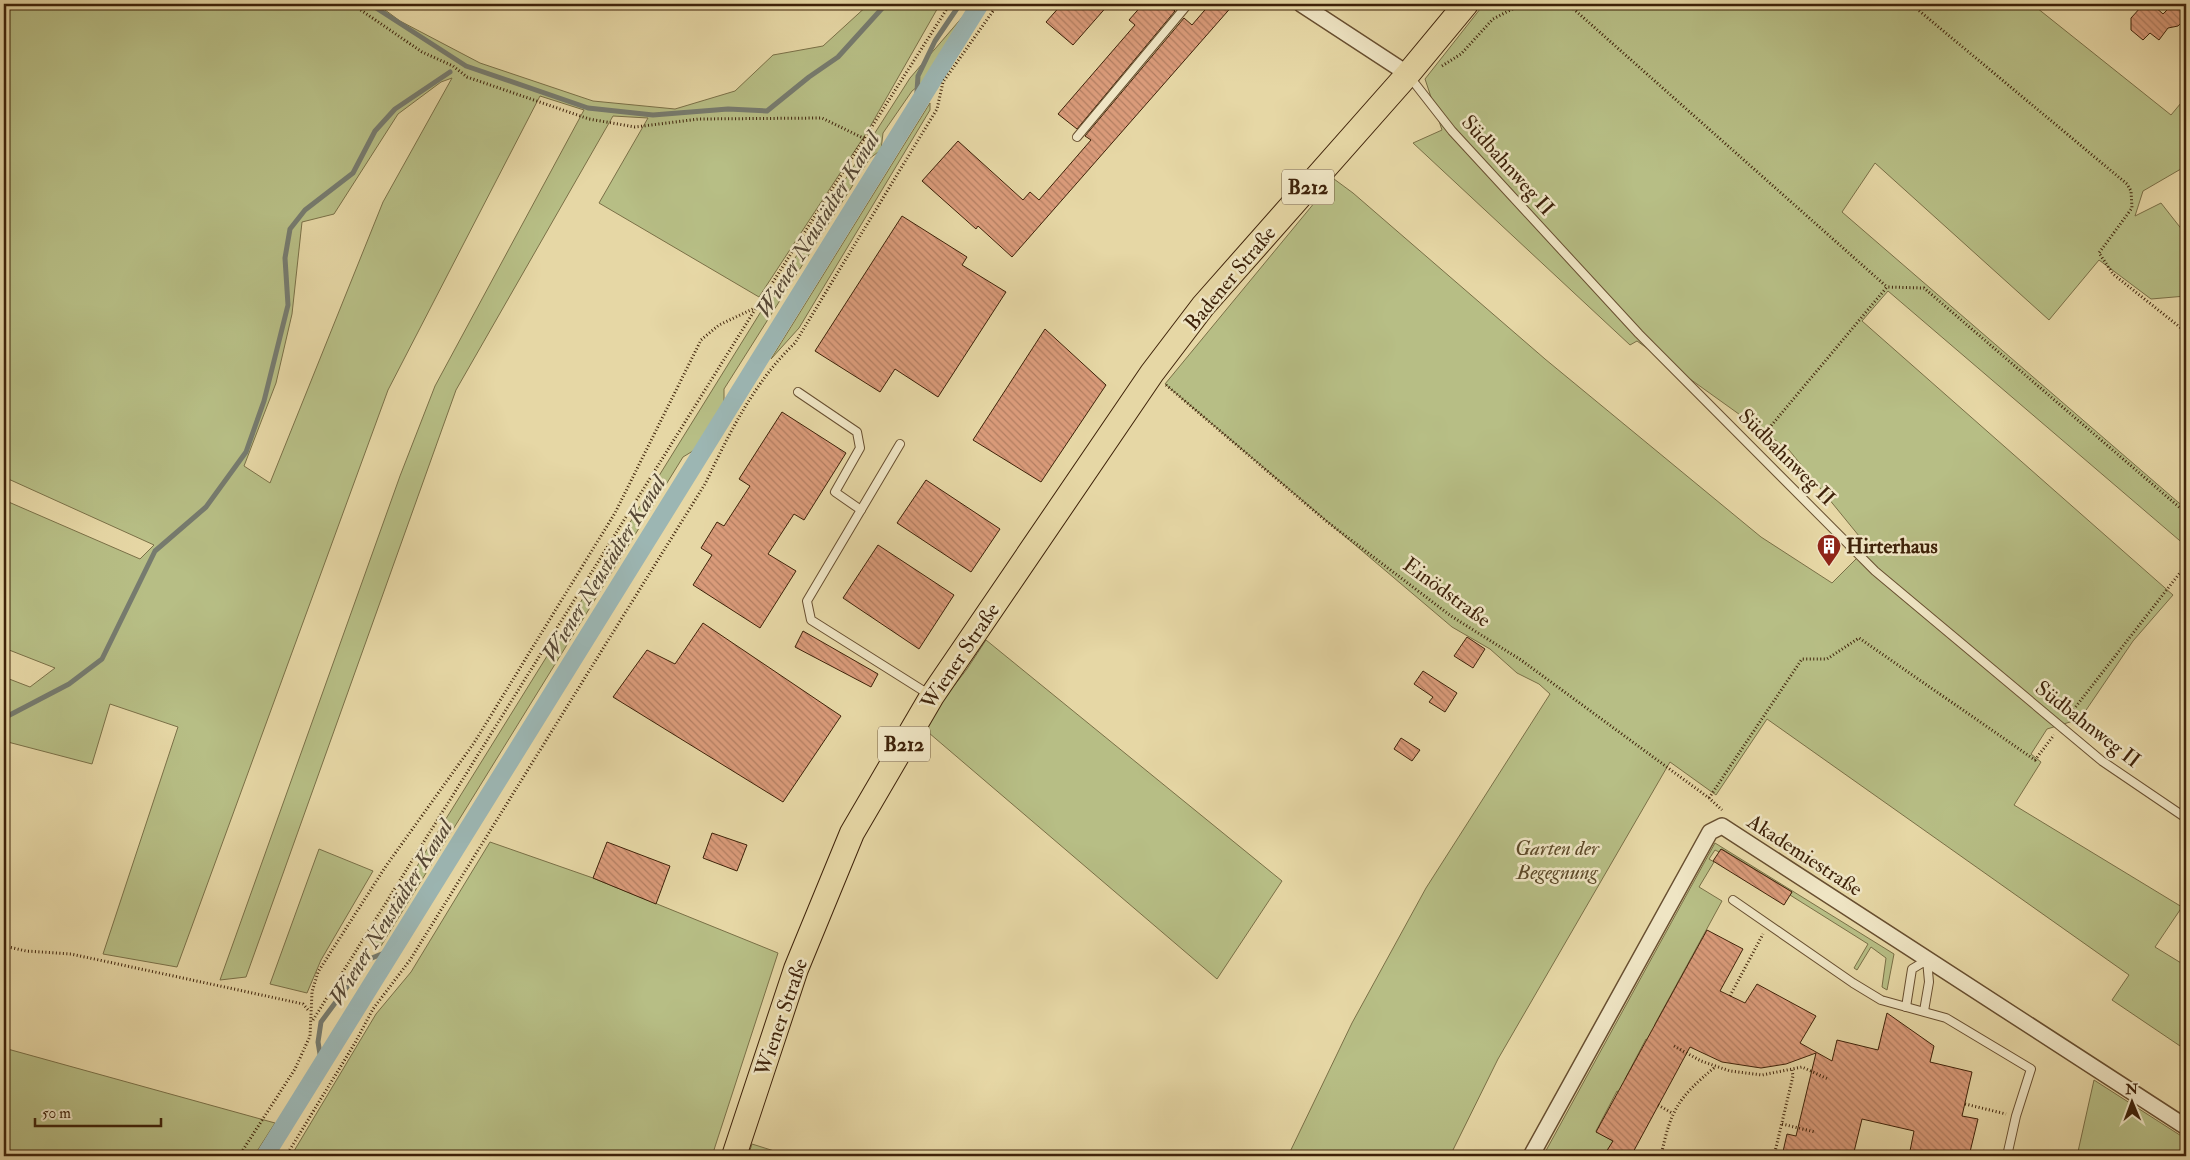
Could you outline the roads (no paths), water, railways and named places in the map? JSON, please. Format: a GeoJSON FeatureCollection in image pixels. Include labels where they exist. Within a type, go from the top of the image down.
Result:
{"type":"FeatureCollection","features":[{"type":"Feature","properties":{"kind":"main road","name":"Badener Straße"},"geometry":{"type":"LineString","coordinates":[[1152,373],[1204,306],[1408,74],[1466,4]]}},
{"type":"Feature","properties":{"kind":"main road","name":"Wiener Straße"},"geometry":{"type":"LineString","coordinates":[[734,1156],[796,969],[852,833],[932,696],[1152,373]]}},
{"type":"Feature","properties":{"kind":"street"},"geometry":{"type":"LineString","coordinates":[[1302,4],[1408,74]]}},
{"type":"Feature","properties":{"kind":"street","name":"Akademiestraße"},"geometry":{"type":"LineString","coordinates":[[1531,1156],[1710,832],[1722,826],[2186,1127]]}},
{"type":"Feature","properties":{"kind":"lane"},"geometry":{"type":"LineString","coordinates":[[1077,137],[1188,4]]}},
{"type":"Feature","properties":{"kind":"lane","name":"Südbahnweg II"},"geometry":{"type":"LineString","coordinates":[[1408,74],[1452,131],[1639,334],[1875,571],[2102,761],[2186,818]]}},
{"type":"Feature","properties":{"kind":"lane"},"geometry":{"type":"LineString","coordinates":[[798,392],[857,432],[860,448],[835,492],[861,510]]}},
{"type":"Feature","properties":{"kind":"lane"},"geometry":{"type":"LineString","coordinates":[[900,444],[807,601],[811,620],[932,696]]}},
{"type":"Feature","properties":{"kind":"lane"},"geometry":{"type":"LineString","coordinates":[[1733,900],[1853,983],[1881,1000],[1946,1018],[2031,1069],[2016,1116],[2007,1156]]}},
{"type":"Feature","properties":{"kind":"lane"},"geometry":{"type":"LineString","coordinates":[[1906,1007],[1912,969],[1927,960],[1929,982],[1924,1011]]}},
{"type":"Feature","properties":{"kind":"waterway"},"geometry":{"type":"LineString","coordinates":[[370,4],[466,66],[588,108],[653,115],[728,109],[767,111],[809,77],[838,57],[886,4]]}},
{"type":"Feature","properties":{"kind":"waterway"},"geometry":{"type":"LineString","coordinates":[[916,107],[918,76],[935,41],[960,4]]}},
{"type":"Feature","properties":{"kind":"waterway","name":"Wiener Neustädter Kanal"},"geometry":{"type":"LineString","coordinates":[[265,1156],[980,4]]}},
{"type":"Feature","properties":{"kind":"waterway"},"geometry":{"type":"LineString","coordinates":[[4,718],[69,684],[102,659],[155,551],[206,507],[246,452],[264,401],[288,305],[285,258],[290,229],[305,210],[353,173],[375,131],[395,109],[450,72]]}},
{"type":"Feature","properties":{"kind":"waterway"},"geometry":{"type":"LineString","coordinates":[[322,1066],[318,1042],[321,1022],[367,960],[394,949]]}},
{"type":"Feature","properties":{"kind":"place","name":"Hirterhaus"},"geometry":{"type":"Point","coordinates":[1829,567]}},
{"type":"Feature","properties":{"kind":"park label","name":"Garten der Begegnung"},"geometry":{"type":"Point","coordinates":[1557,860]}}]}
